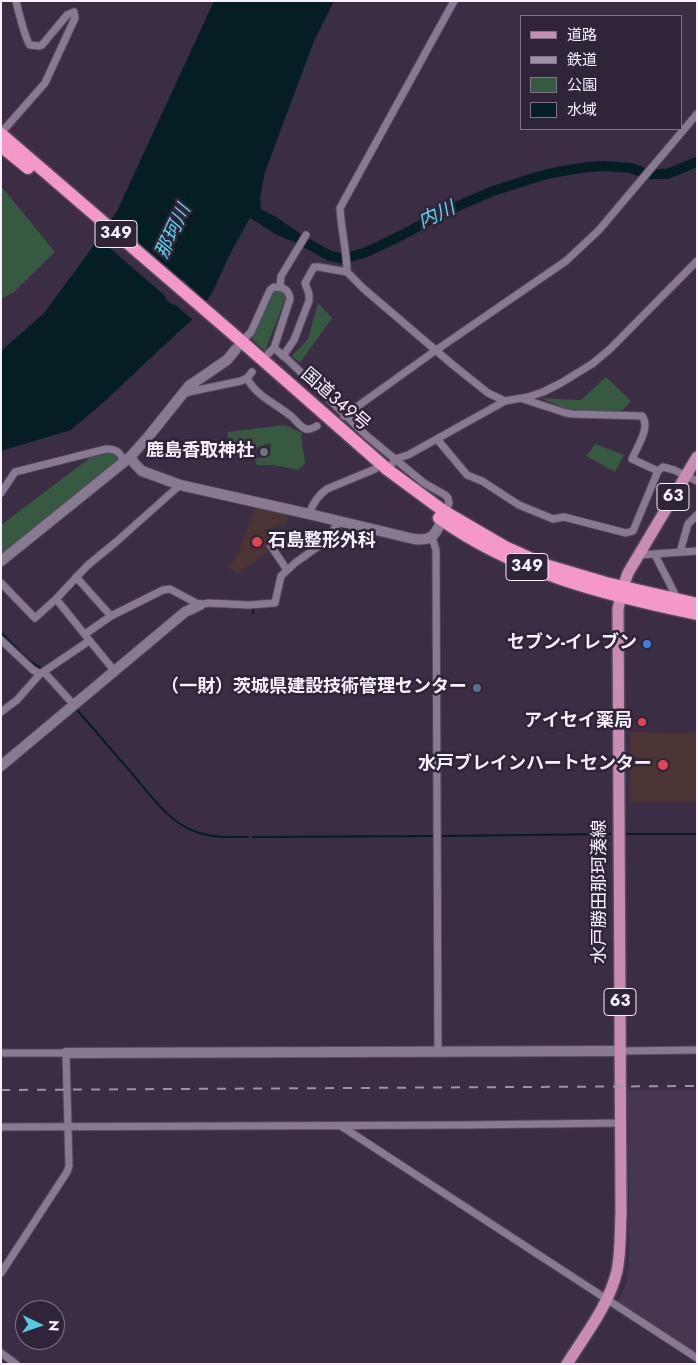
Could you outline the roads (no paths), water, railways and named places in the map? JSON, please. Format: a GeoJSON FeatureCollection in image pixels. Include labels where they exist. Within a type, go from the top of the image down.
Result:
{"type":"FeatureCollection","features":[{"type":"Feature","properties":{"kind":"highway","name":"国道349号"},"geometry":{"type":"LineString","coordinates":[[1,133],[382,470],[443,516],[523,556],[622,592],[697,614]]}},
{"type":"Feature","properties":{"kind":"highway","name":"国道349号"},"geometry":{"type":"LineString","coordinates":[[1,146],[229,336]]}},
{"type":"Feature","properties":{"kind":"highway","name":"国道349号"},"geometry":{"type":"LineString","coordinates":[[622,592],[697,604]]}},
{"type":"Feature","properties":{"kind":"main road","name":"水戸勝田那珂湊線"},"geometry":{"type":"LineString","coordinates":[[567,1364],[607,1299],[615,1276],[620,1251],[617,621],[622,592],[628,573],[697,457]]}},
{"type":"Feature","properties":{"kind":"street"},"geometry":{"type":"LineString","coordinates":[[1,133],[45,83],[75,18],[74,12],[67,15],[42,45],[30,45],[27,42],[16,1]]}},
{"type":"Feature","properties":{"kind":"street"},"geometry":{"type":"LineString","coordinates":[[347,272],[340,208],[454,1]]}},
{"type":"Feature","properties":{"kind":"street"},"geometry":{"type":"LineString","coordinates":[[344,416],[566,261],[599,230],[697,114]]}},
{"type":"Feature","properties":{"kind":"street"},"geometry":{"type":"LineString","coordinates":[[280,287],[280,276],[306,235]]}},
{"type":"Feature","properties":{"kind":"street"},"geometry":{"type":"LineString","coordinates":[[309,514],[316,500],[328,489],[371,472],[382,470],[395,459],[408,455],[505,402],[543,392],[592,364],[610,349],[697,261]]}},
{"type":"Feature","properties":{"kind":"street"},"geometry":{"type":"LineString","coordinates":[[283,356],[294,340],[309,301],[309,294],[305,283],[314,267],[319,266],[347,272],[364,289],[488,393],[505,402]]}},
{"type":"Feature","properties":{"kind":"street"},"geometry":{"type":"LineString","coordinates":[[1,561],[127,460],[140,447],[189,386],[227,360],[251,332],[270,290],[274,287],[280,287],[287,290],[290,299],[274,348],[268,354]]}},
{"type":"Feature","properties":{"kind":"street"},"geometry":{"type":"LineString","coordinates":[[1,493],[15,472],[106,448],[119,452],[142,471],[180,485],[414,539],[428,540],[432,537],[449,503],[448,498],[405,469],[344,416],[274,348]]}},
{"type":"Feature","properties":{"kind":"street"},"geometry":{"type":"LineString","coordinates":[[182,394],[193,390],[235,383],[247,378],[252,372]]}},
{"type":"Feature","properties":{"kind":"street"},"geometry":{"type":"LineString","coordinates":[[247,378],[250,385],[304,428],[312,429],[317,426]]}},
{"type":"Feature","properties":{"kind":"street"},"geometry":{"type":"LineString","coordinates":[[521,398],[572,414],[642,416],[646,427],[632,459],[658,471]]}},
{"type":"Feature","properties":{"kind":"street"},"geometry":{"type":"LineString","coordinates":[[437,439],[467,475],[482,481],[519,504],[553,519],[564,517],[600,528],[626,533],[633,531],[658,471],[663,467],[674,470],[697,482]]}},
{"type":"Feature","properties":{"kind":"street"},"geometry":{"type":"LineString","coordinates":[[1,583],[35,618],[88,565],[180,485]]}},
{"type":"Feature","properties":{"kind":"street"},"geometry":{"type":"LineString","coordinates":[[680,552],[688,524],[697,515]]}},
{"type":"Feature","properties":{"kind":"street"},"geometry":{"type":"LineString","coordinates":[[1,766],[185,612],[200,604],[208,603],[275,604],[281,576],[327,540],[339,521]]}},
{"type":"Feature","properties":{"kind":"street"},"geometry":{"type":"LineString","coordinates":[[432,537],[436,550],[438,1051]]}},
{"type":"Feature","properties":{"kind":"street"},"geometry":{"type":"LineString","coordinates":[[272,546],[287,570]]}},
{"type":"Feature","properties":{"kind":"street"},"geometry":{"type":"LineString","coordinates":[[638,555],[697,551]]}},
{"type":"Feature","properties":{"kind":"street"},"geometry":{"type":"LineString","coordinates":[[655,555],[672,586],[677,600]]}},
{"type":"Feature","properties":{"kind":"street"},"geometry":{"type":"LineString","coordinates":[[76,578],[112,616]]}},
{"type":"Feature","properties":{"kind":"street"},"geometry":{"type":"LineString","coordinates":[[1,712],[17,700],[42,673],[112,616],[163,590],[170,589],[200,604]]}},
{"type":"Feature","properties":{"kind":"street"},"geometry":{"type":"LineString","coordinates":[[56,599],[114,670]]}},
{"type":"Feature","properties":{"kind":"street"},"geometry":{"type":"LineString","coordinates":[[1,640],[33,670],[42,673],[74,705]]}},
{"type":"Feature","properties":{"kind":"street"},"geometry":{"type":"LineString","coordinates":[[1,1054],[697,1050]]}},
{"type":"Feature","properties":{"kind":"street"},"geometry":{"type":"LineString","coordinates":[[1,1273],[67,1172],[66,1053]]}},
{"type":"Feature","properties":{"kind":"street"},"geometry":{"type":"LineString","coordinates":[[1,1127],[620,1123]]}},
{"type":"Feature","properties":{"kind":"street"},"geometry":{"type":"LineString","coordinates":[[341,1126],[697,1358]]}},
{"type":"Feature","properties":{"kind":"street"},"geometry":{"type":"LineString","coordinates":[[1,1353],[16,1364]]}},
{"type":"Feature","properties":{"kind":"water","name":"那珂川"},"geometry":{"type":"Polygon","coordinates":[[[214,1],[334,1],[314,41],[265,172],[260,198],[261,209],[298,232],[291,241],[277,235],[250,218],[231,252],[212,293],[196,316],[71,430],[1,451],[1,351],[44,313],[117,211],[214,1]]]}},
{"type":"Feature","properties":{"kind":"waterway","name":"内川"},"geometry":{"type":"LineString","coordinates":[[283,230],[330,256],[349,257],[364,253],[410,231],[437,215],[493,191],[540,176],[587,167],[604,166],[631,168],[647,174],[667,174],[697,162]]}},
{"type":"Feature","properties":{"kind":"waterway"},"geometry":{"type":"LineString","coordinates":[[330,541],[338,529]]}},
{"type":"Feature","properties":{"kind":"waterway"},"geometry":{"type":"LineString","coordinates":[[253,607],[253,613]]}},
{"type":"Feature","properties":{"kind":"waterway"},"geometry":{"type":"LineString","coordinates":[[1,632],[27,659],[41,668]]}},
{"type":"Feature","properties":{"kind":"waterway"},"geometry":{"type":"LineString","coordinates":[[77,710],[159,806],[175,820],[194,831],[207,835],[248,837]]}},
{"type":"Feature","properties":{"kind":"waterway"},"geometry":{"type":"LineString","coordinates":[[440,836],[610,834]]}},
{"type":"Feature","properties":{"kind":"waterway"},"geometry":{"type":"LineString","coordinates":[[627,834],[697,834]]}},
{"type":"Feature","properties":{"kind":"waterway"},"geometry":{"type":"LineString","coordinates":[[253,837],[435,836]]}},
{"type":"Feature","properties":{"kind":"railway"},"geometry":{"type":"LineString","coordinates":[[1,1090],[697,1086]]}},
{"type":"Feature","properties":{"kind":"place","name":"鹿島香取神社"},"geometry":{"type":"Point","coordinates":[264,452]}},
{"type":"Feature","properties":{"kind":"place","name":"石島整形外科"},"geometry":{"type":"Point","coordinates":[257,542]}},
{"type":"Feature","properties":{"kind":"place","name":"セブン-イレブン"},"geometry":{"type":"Point","coordinates":[647,644]}},
{"type":"Feature","properties":{"kind":"place","name":"（一財）茨城県建設技術管理センター"},"geometry":{"type":"Point","coordinates":[477,688]}},
{"type":"Feature","properties":{"kind":"place","name":"アイセイ薬局"},"geometry":{"type":"Point","coordinates":[642,722]}},
{"type":"Feature","properties":{"kind":"place","name":"水戸ブレインハートセンター"},"geometry":{"type":"Point","coordinates":[663,765]}}]}
